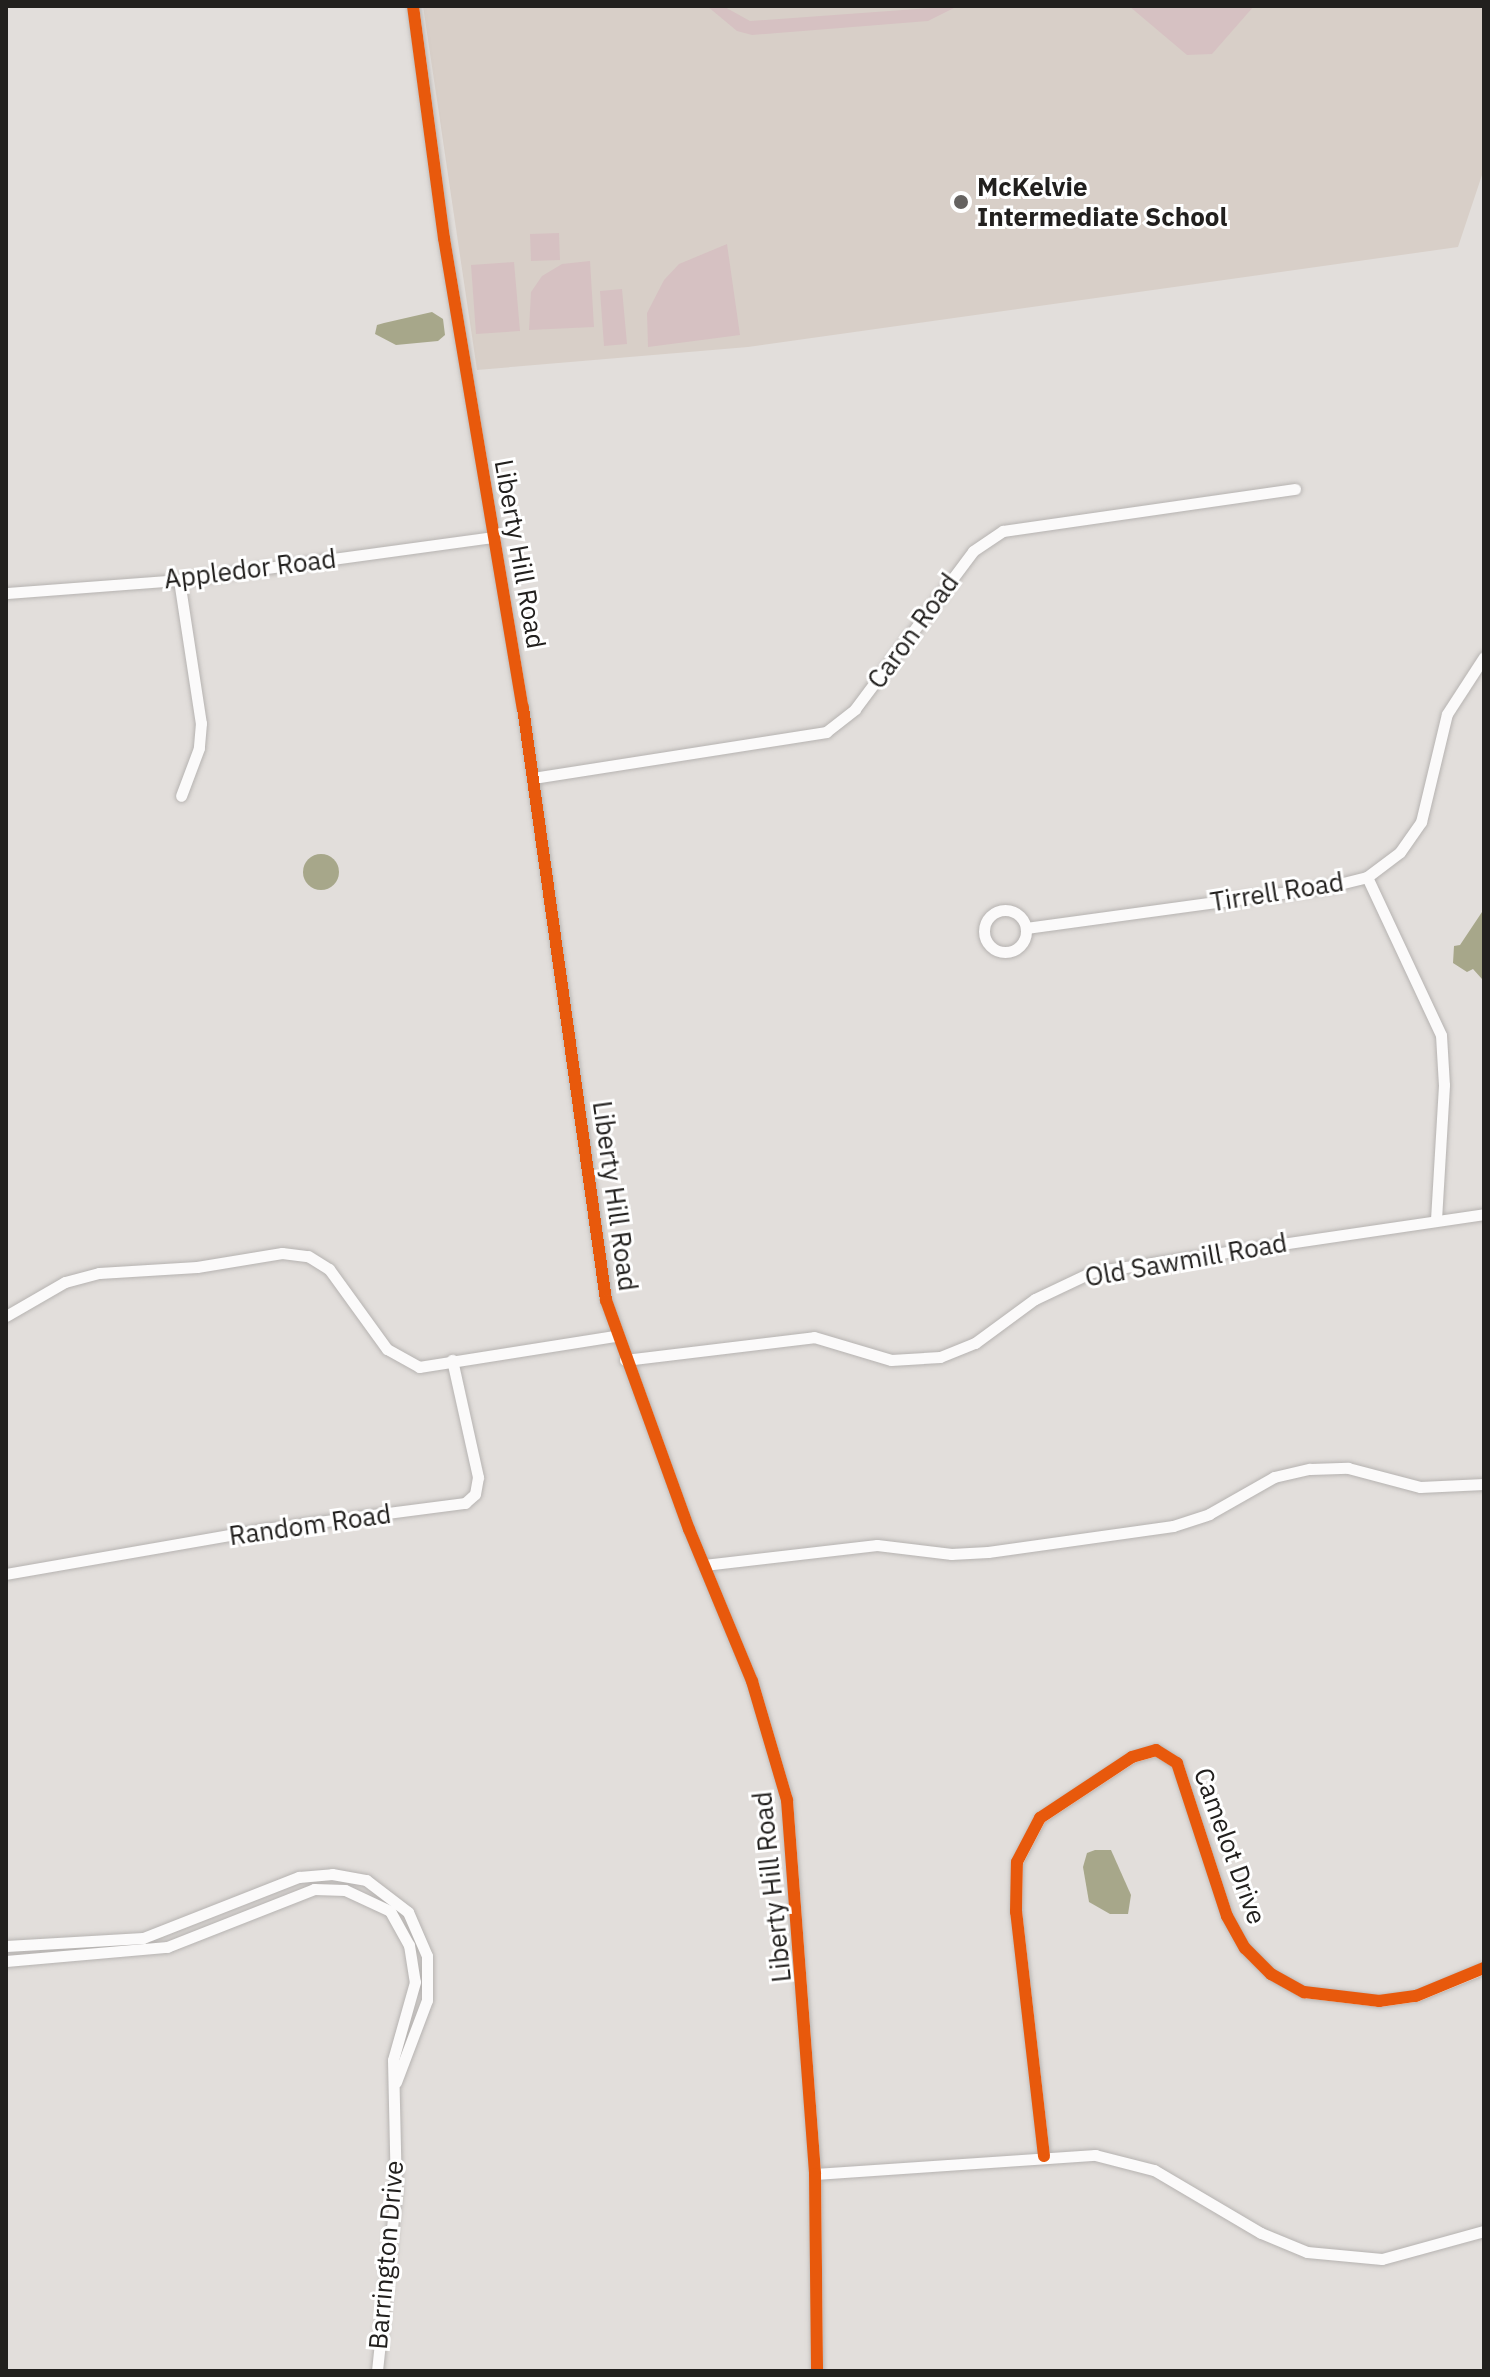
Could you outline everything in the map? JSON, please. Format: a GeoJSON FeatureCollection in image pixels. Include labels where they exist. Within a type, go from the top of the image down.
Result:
{"type":"FeatureCollection","features":[{"type":"Feature","properties":{"kind":"street","name":"Liberty Hill Road"},"geometry":{"type":"LineString","coordinates":[[413,6],[444,238],[533,778],[597,1251],[615,1336],[752,1681],[787,1800],[815,2174],[817,2371]]}},
{"type":"Feature","properties":{"kind":"street","name":"Caron Road"},"geometry":{"type":"LineString","coordinates":[[533,778],[826,732],[855,709],[973,551],[1003,531],[1295,489]]}},
{"type":"Feature","properties":{"kind":"street","name":"Appledor Road"},"geometry":{"type":"LineString","coordinates":[[6,593],[179,580],[494,537]]}},
{"type":"Feature","properties":{"kind":"street"},"geometry":{"type":"LineString","coordinates":[[179,580],[201,723],[199,748],[181,796]]}},
{"type":"Feature","properties":{"kind":"street","name":"Tirrell Road"},"geometry":{"type":"LineString","coordinates":[[1026,928],[1327,887],[1367,877],[1400,852],[1421,822],[1447,714],[1484,657]]}},
{"type":"Feature","properties":{"kind":"street"},"geometry":{"type":"LineString","coordinates":[[1367,877],[1441,1035],[1444,1085],[1436,1221]]}},
{"type":"Feature","properties":{"kind":"street","name":"Old Sawmill Road"},"geometry":{"type":"LineString","coordinates":[[625,1360],[814,1337],[891,1360],[940,1357],[975,1343],[1035,1299],[1092,1272],[1484,1214]]}},
{"type":"Feature","properties":{"kind":"street"},"geometry":{"type":"LineString","coordinates":[[6,1316],[65,1282],[99,1273],[295,1254],[329,1269],[396,1357],[419,1367],[615,1336]]}},
{"type":"Feature","properties":{"kind":"street","name":"Random Road"},"geometry":{"type":"LineString","coordinates":[[6,1574],[264,1529],[465,1503],[475,1494],[478,1477],[452,1360]]}},
{"type":"Feature","properties":{"kind":"street"},"geometry":{"type":"LineString","coordinates":[[704,1565],[877,1545],[951,1554],[988,1552],[1173,1526],[1209,1514],[1274,1477],[1310,1469],[1348,1468],[1420,1487],[1484,1484]]}},
{"type":"Feature","properties":{"kind":"street","name":"Camelot Drive"},"geometry":{"type":"LineString","coordinates":[[1044,2156],[1016,1912],[1017,1862],[1040,1818],[1132,1757],[1156,1750],[1177,1763],[1227,1916],[1245,1948],[1271,1974],[1304,1992],[1341,2000],[1379,2001],[1416,1996],[1484,1968]]}},
{"type":"Feature","properties":{"kind":"street","name":"Barrington Drive"},"geometry":{"type":"LineString","coordinates":[[6,1946],[143,1938],[185,1925],[282,1883],[315,1874],[366,1880],[392,1897],[417,1926],[429,1970],[423,2014],[393,2090]]}},
{"type":"Feature","properties":{"kind":"street"},"geometry":{"type":"LineString","coordinates":[[6,1961],[144,1952],[192,1938],[314,1889],[345,1890],[390,1911],[392,1897]]}},
{"type":"Feature","properties":{"kind":"street","name":"Barrington Drive"},"geometry":{"type":"LineString","coordinates":[[377,2371],[396,2190],[393,2060],[415,1970],[409,1945],[390,1911]]}},
{"type":"Feature","properties":{"kind":"street"},"geometry":{"type":"LineString","coordinates":[[185,1925],[192,1938]]}},
{"type":"Feature","properties":{"kind":"street"},"geometry":{"type":"LineString","coordinates":[[815,2174],[1044,2156],[1119,2158],[1154,2170],[1261,2233],[1307,2252],[1382,2259],[1484,2231]]}},
{"type":"Feature","properties":{"kind":"shaded area","name":"McKelvie Intermediate School"},"geometry":{"type":"Polygon","coordinates":[[[423,6],[1484,6],[1484,169],[1458,247],[748,347],[477,370],[423,6]]]}},
{"type":"Feature","properties":{"kind":"shaded area"},"geometry":{"type":"Polygon","coordinates":[[[707,6],[723,6],[750,21],[958,6],[928,21],[752,35],[737,31],[707,6]]]}},
{"type":"Feature","properties":{"kind":"shaded area"},"geometry":{"type":"Polygon","coordinates":[[[1129,6],[1254,6],[1212,54],[1187,55],[1129,6]]]}},
{"type":"Feature","properties":{"kind":"shaded area"},"geometry":{"type":"Polygon","coordinates":[[[559,233],[560,260],[531,261],[530,234],[559,233]]]}},
{"type":"Feature","properties":{"kind":"shaded area"},"geometry":{"type":"Polygon","coordinates":[[[727,244],[740,335],[648,347],[647,313],[664,280],[679,264],[727,244]]]}},
{"type":"Feature","properties":{"kind":"shaded area"},"geometry":{"type":"Polygon","coordinates":[[[590,261],[594,327],[529,330],[531,292],[542,276],[562,264],[590,261]]]}},
{"type":"Feature","properties":{"kind":"shaded area"},"geometry":{"type":"Polygon","coordinates":[[[514,262],[520,331],[476,334],[471,265],[514,262]]]}},
{"type":"Feature","properties":{"kind":"shaded area"},"geometry":{"type":"Polygon","coordinates":[[[622,289],[627,344],[604,346],[600,291],[622,289]]]}},
{"type":"Feature","properties":{"kind":"shaded area"},"geometry":{"type":"Polygon","coordinates":[[[432,312],[443,319],[445,335],[438,341],[396,345],[375,334],[377,325],[432,312]]]}},
{"type":"Feature","properties":{"kind":"shaded area"},"geometry":{"type":"Polygon","coordinates":[[[321,854],[334,859],[339,872],[334,885],[321,890],[308,885],[303,872],[308,859],[321,854]]]}},
{"type":"Feature","properties":{"kind":"shaded area"},"geometry":{"type":"Polygon","coordinates":[[[1484,909],[1482,979],[1473,969],[1467,972],[1453,963],[1454,946],[1460,945],[1484,909]]]}},
{"type":"Feature","properties":{"kind":"shaded area"},"geometry":{"type":"Polygon","coordinates":[[[1111,1850],[1131,1895],[1128,1914],[1110,1914],[1089,1902],[1083,1867],[1087,1853],[1111,1850]]]}},
{"type":"Feature","properties":{"kind":"cycle path"},"geometry":{"type":"LineString","coordinates":[[413,6],[444,238],[523,708],[606,1300],[689,1529],[752,1681],[787,1800],[815,2174],[817,2371]]}},
{"type":"Feature","properties":{"kind":"cycle path"},"geometry":{"type":"LineString","coordinates":[[1044,2156],[1016,1912],[1017,1862],[1040,1818],[1132,1757],[1156,1750],[1177,1763],[1227,1916],[1245,1948],[1271,1974],[1304,1992],[1379,2001],[1416,1996],[1484,1968]]}},
{"type":"Feature","properties":{"kind":"place","name":"McKelvie Intermediate School"},"geometry":{"type":"Point","coordinates":[961,202]}}]}
